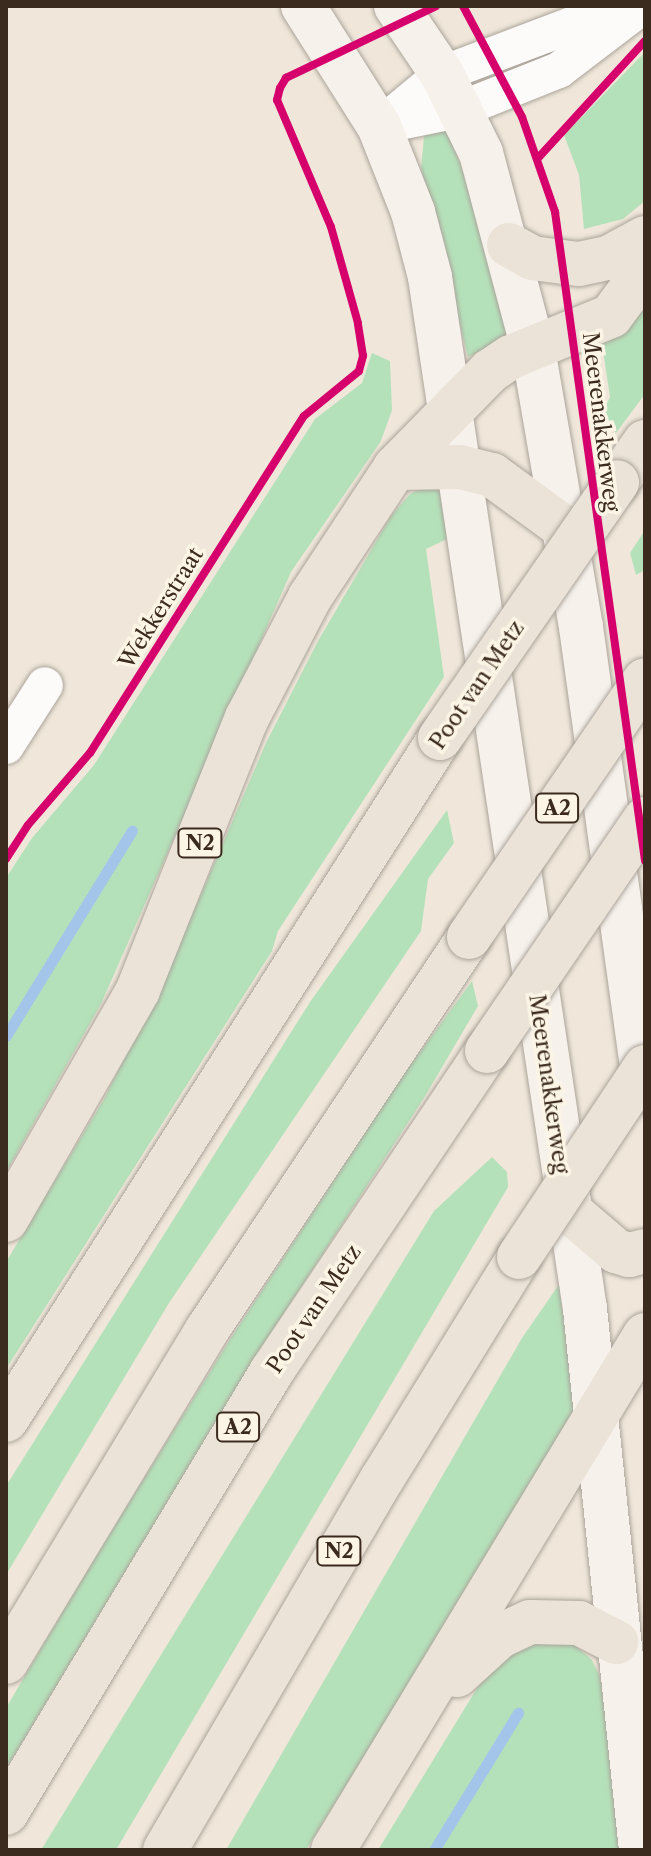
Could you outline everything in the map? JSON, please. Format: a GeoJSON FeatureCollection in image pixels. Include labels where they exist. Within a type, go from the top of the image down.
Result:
{"type":"FeatureCollection","features":[{"type":"Feature","properties":{"kind":"highway"},"geometry":{"type":"LineString","coordinates":[[509,245],[532,258],[579,264],[608,258],[645,238]]}},
{"type":"Feature","properties":{"kind":"highway"},"geometry":{"type":"LineString","coordinates":[[451,408],[490,371],[611,316],[645,270]]}},
{"type":"Feature","properties":{"kind":"highway","name":"N2"},"geometry":{"type":"LineString","coordinates":[[6,1220],[138,990],[247,718],[310,597],[395,468],[451,408]]}},
{"type":"Feature","properties":{"kind":"highway","name":"Poot van Metz"},"geometry":{"type":"LineString","coordinates":[[6,1420],[440,738],[645,442]]}},
{"type":"Feature","properties":{"kind":"highway"},"geometry":{"type":"LineString","coordinates":[[395,468],[460,467],[500,480],[566,529]]}},
{"type":"Feature","properties":{"kind":"highway","name":"A2"},"geometry":{"type":"LineString","coordinates":[[6,1662],[207,1330],[645,680]]}},
{"type":"Feature","properties":{"kind":"highway","name":"Poot van Metz"},"geometry":{"type":"LineString","coordinates":[[6,1813],[272,1371],[645,819]]}},
{"type":"Feature","properties":{"kind":"highway","name":"N2"},"geometry":{"type":"LineString","coordinates":[[165,1850],[366,1506],[519,1257],[645,1067]]}},
{"type":"Feature","properties":{"kind":"highway"},"geometry":{"type":"LineString","coordinates":[[567,1209],[616,1251],[629,1255],[645,1251]]}},
{"type":"Feature","properties":{"kind":"highway"},"geometry":{"type":"LineString","coordinates":[[333,1850],[428,1700],[645,1335]]}},
{"type":"Feature","properties":{"kind":"highway"},"geometry":{"type":"LineString","coordinates":[[428,1700],[500,1636],[530,1622],[579,1623],[616,1642]]}},
{"type":"Feature","properties":{"kind":"main road","name":"Meerenakkerweg"},"geometry":{"type":"LineString","coordinates":[[303,6],[379,126],[422,244],[460,467],[598,1415],[616,1642],[641,1850]]}},
{"type":"Feature","properties":{"kind":"main road"},"geometry":{"type":"LineString","coordinates":[[396,6],[450,92],[481,153],[509,245],[533,349],[566,529],[645,1091]]}},
{"type":"Feature","properties":{"kind":"street"},"geometry":{"type":"LineString","coordinates":[[379,126],[450,92],[559,70],[637,10]]}},
{"type":"Feature","properties":{"kind":"street"},"geometry":{"type":"LineString","coordinates":[[6,746],[45,685]]}},
{"type":"Feature","properties":{"kind":"green space"},"geometry":{"type":"Polygon","coordinates":[[[645,52],[645,201],[623,219],[584,229],[579,175],[564,135],[645,52]]]}},
{"type":"Feature","properties":{"kind":"green space"},"geometry":{"type":"Polygon","coordinates":[[[425,126],[444,126],[466,178],[512,336],[468,357],[421,169],[425,126]]]}},
{"type":"Feature","properties":{"kind":"green space"},"geometry":{"type":"Polygon","coordinates":[[[645,302],[645,394],[616,433],[602,414],[610,397],[602,344],[645,302]]]}},
{"type":"Feature","properties":{"kind":"green space"},"geometry":{"type":"Polygon","coordinates":[[[372,353],[390,361],[392,410],[381,441],[291,572],[101,1004],[6,1172],[6,878],[32,838],[94,765],[315,419],[362,383],[372,353]]]}},
{"type":"Feature","properties":{"kind":"green space"},"geometry":{"type":"Polygon","coordinates":[[[426,486],[439,487],[444,494],[447,539],[426,549],[444,677],[278,931],[272,951],[6,1369],[6,1262],[103,1101],[166,976],[266,743],[318,641],[391,516],[410,494],[426,486]]]}},
{"type":"Feature","properties":{"kind":"green space"},"geometry":{"type":"Polygon","coordinates":[[[645,530],[645,570],[636,575],[630,553],[645,530]]]}},
{"type":"Feature","properties":{"kind":"green space"},"geometry":{"type":"Polygon","coordinates":[[[447,810],[454,843],[428,879],[421,931],[169,1303],[6,1575],[6,1486],[310,1002],[447,810]]]}},
{"type":"Feature","properties":{"kind":"green space"},"geometry":{"type":"Polygon","coordinates":[[[472,981],[478,1006],[424,1098],[255,1358],[6,1769],[6,1708],[85,1574],[229,1341],[401,1078],[472,981]]]}},
{"type":"Feature","properties":{"kind":"green space"},"geometry":{"type":"Polygon","coordinates":[[[492,1157],[507,1172],[508,1187],[116,1850],[41,1850],[434,1211],[492,1157]]]}},
{"type":"Feature","properties":{"kind":"green space"},"geometry":{"type":"Polygon","coordinates":[[[560,1283],[581,1407],[306,1850],[226,1850],[522,1338],[560,1283]]]}},
{"type":"Feature","properties":{"kind":"green space"},"geometry":{"type":"Polygon","coordinates":[[[539,1636],[571,1642],[592,1660],[600,1677],[630,1850],[378,1850],[487,1672],[509,1646],[539,1636]]]}},
{"type":"Feature","properties":{"kind":"waterway"},"geometry":{"type":"LineString","coordinates":[[6,1036],[132,830]]}},
{"type":"Feature","properties":{"kind":"waterway"},"geometry":{"type":"LineString","coordinates":[[434,1850],[518,1713]]}},
{"type":"Feature","properties":{"kind":"cycle path","name":"Wekkerstraat"},"geometry":{"type":"LineString","coordinates":[[6,859],[28,825],[90,753],[304,416],[359,371],[363,356],[358,323],[331,227],[277,100],[280,88],[286,78],[436,6]]}},
{"type":"Feature","properties":{"kind":"cycle path"},"geometry":{"type":"LineString","coordinates":[[463,6],[522,117],[555,212],[645,861]]}},
{"type":"Feature","properties":{"kind":"cycle path"},"geometry":{"type":"LineString","coordinates":[[539,157],[645,41]]}}]}
